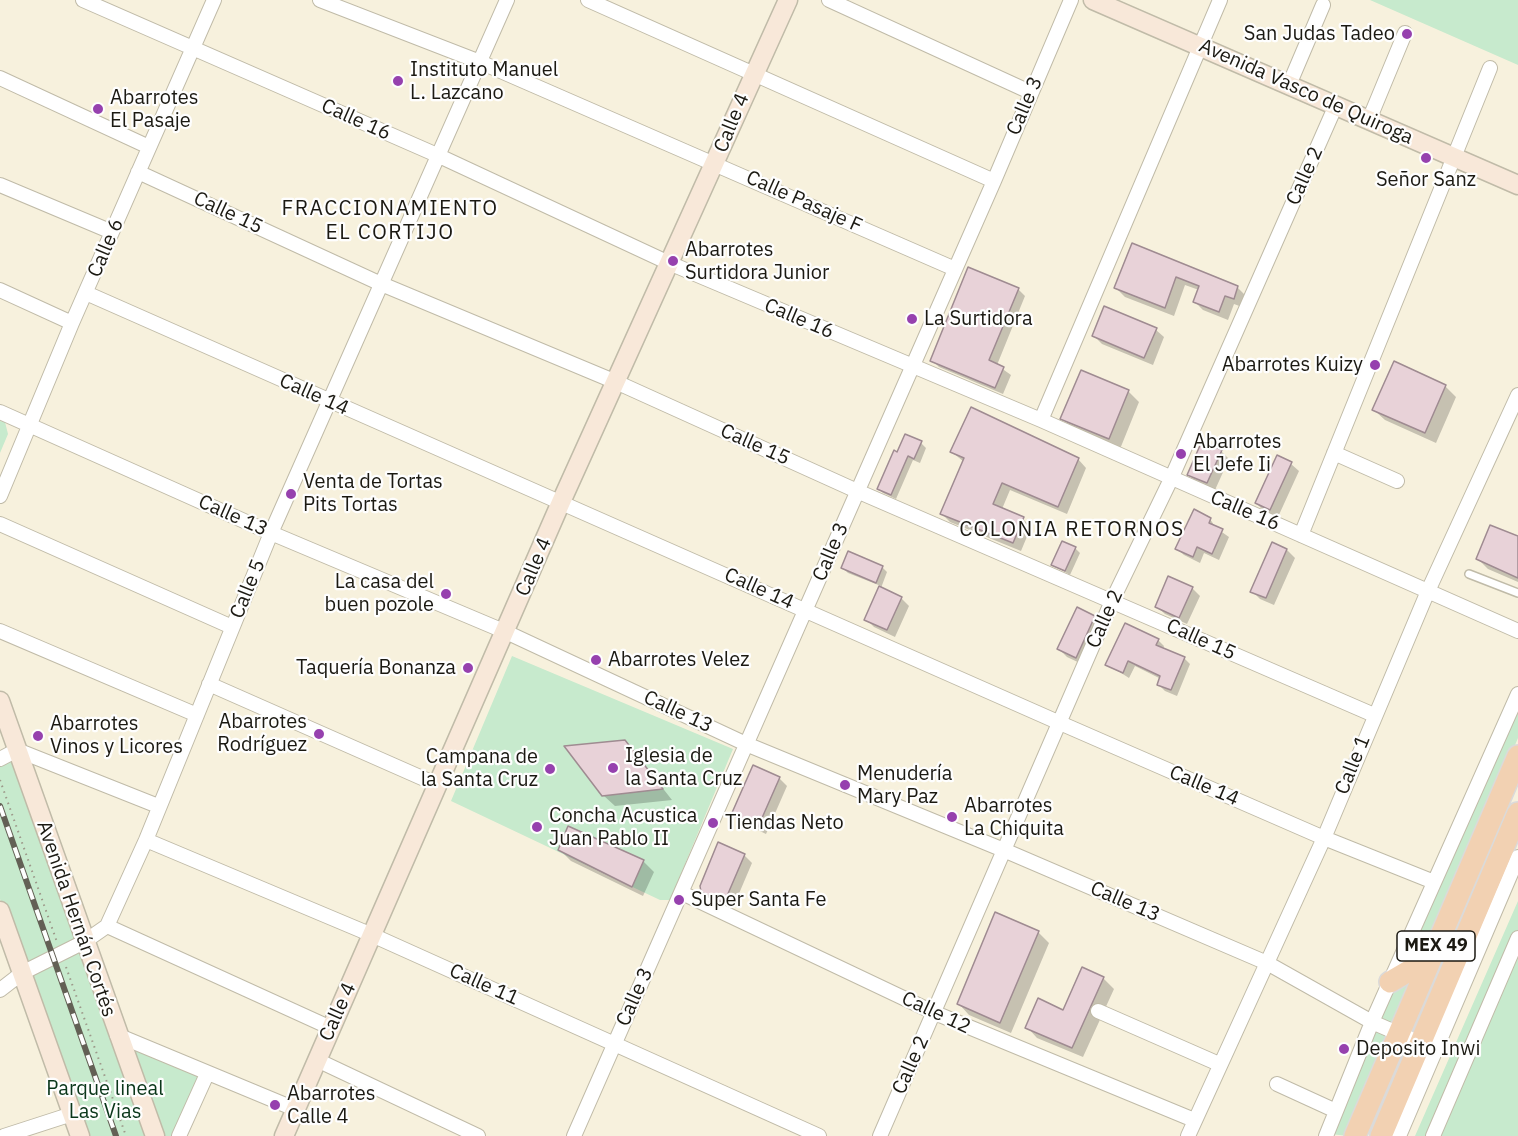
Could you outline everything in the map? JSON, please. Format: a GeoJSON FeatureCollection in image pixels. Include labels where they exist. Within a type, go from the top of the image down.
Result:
{"type":"FeatureCollection","features":[{"type":"Feature","properties":{"kind":"main road","name":"MEX 49"},"geometry":{"type":"LineString","coordinates":[[1355,1136],[1518,755]]}},
{"type":"Feature","properties":{"kind":"main road","name":"MEX 49"},"geometry":{"type":"LineString","coordinates":[[1381,1136],[1518,813]]}},
{"type":"Feature","properties":{"kind":"main road"},"geometry":{"type":"LineString","coordinates":[[1390,982],[1431,958]]}},
{"type":"Feature","properties":{"kind":"street","name":"Calle 16"},"geometry":{"type":"LineString","coordinates":[[83,0],[437,155],[669,263],[1041,420],[1518,631]]}},
{"type":"Feature","properties":{"kind":"street","name":"Calle 6"},"geometry":{"type":"LineString","coordinates":[[0,496],[72,323],[214,0]]}},
{"type":"Feature","properties":{"kind":"street","name":"Calle Pasaje F"},"geometry":{"type":"LineString","coordinates":[[320,0],[480,62],[955,269]]}},
{"type":"Feature","properties":{"kind":"street","name":"Calle 5"},"geometry":{"type":"LineString","coordinates":[[107,926],[146,840],[232,627],[328,401],[507,0]]}},
{"type":"Feature","properties":{"kind":"street"},"geometry":{"type":"LineString","coordinates":[[588,0],[994,181]]}},
{"type":"Feature","properties":{"kind":"street","name":"Calle 4"},"geometry":{"type":"LineString","coordinates":[[284,1136],[506,633],[561,502],[716,163],[753,73],[788,0]]}},
{"type":"Feature","properties":{"kind":"street"},"geometry":{"type":"LineString","coordinates":[[829,0],[1030,92]]}},
{"type":"Feature","properties":{"kind":"street","name":"Calle 3"},"geometry":{"type":"LineString","coordinates":[[574,1136],[994,181],[1071,0]]}},
{"type":"Feature","properties":{"kind":"street","name":"Avenida Vasco de Quiroga"},"geometry":{"type":"LineString","coordinates":[[1093,0],[1116,4],[1200,46],[1518,185]]}},
{"type":"Feature","properties":{"kind":"street"},"geometry":{"type":"LineString","coordinates":[[1041,420],[1221,0]]}},
{"type":"Feature","properties":{"kind":"street"},"geometry":{"type":"LineString","coordinates":[[1289,85],[1323,4]]}},
{"type":"Feature","properties":{"kind":"street"},"geometry":{"type":"LineString","coordinates":[[1370,120],[1405,33]]}},
{"type":"Feature","properties":{"kind":"street"},"geometry":{"type":"LineString","coordinates":[[1301,535],[1490,68]]}},
{"type":"Feature","properties":{"kind":"street"},"geometry":{"type":"LineString","coordinates":[[0,78],[149,147]]}},
{"type":"Feature","properties":{"kind":"street","name":"Calle 2"},"geometry":{"type":"LineString","coordinates":[[880,1136],[1006,851],[1112,601],[1171,479],[1336,105]]}},
{"type":"Feature","properties":{"kind":"street","name":"Calle 15"},"geometry":{"type":"LineString","coordinates":[[138,172],[379,283],[616,382],[857,491],[1374,715]]}},
{"type":"Feature","properties":{"kind":"street"},"geometry":{"type":"LineString","coordinates":[[0,185],[112,232]]}},
{"type":"Feature","properties":{"kind":"street"},"geometry":{"type":"LineString","coordinates":[[0,290],[72,323]]}},
{"type":"Feature","properties":{"kind":"street","name":"Calle 14"},"geometry":{"type":"LineString","coordinates":[[86,293],[1060,723],[1324,838],[1434,882]]}},
{"type":"Feature","properties":{"kind":"street","name":"Calle 1"},"geometry":{"type":"LineString","coordinates":[[1188,1136],[1324,838],[1428,591],[1518,395]]}},
{"type":"Feature","properties":{"kind":"street","name":"Calle 13"},"geometry":{"type":"LineString","coordinates":[[0,412],[271,533],[506,633],[746,744],[1006,851],[1267,963],[1372,1022],[1420,1043]]}},
{"type":"Feature","properties":{"kind":"street"},"geometry":{"type":"LineString","coordinates":[[1334,453],[1397,481]]}},
{"type":"Feature","properties":{"kind":"street"},"geometry":{"type":"LineString","coordinates":[[0,524],[232,627]]}},
{"type":"Feature","properties":{"kind":"street"},"geometry":{"type":"LineString","coordinates":[[0,632],[197,715]]}},
{"type":"Feature","properties":{"kind":"street"},"geometry":{"type":"LineString","coordinates":[[209,684],[438,785]]}},
{"type":"Feature","properties":{"kind":"street"},"geometry":{"type":"LineString","coordinates":[[1326,1136],[1372,1022],[1518,694]]}},
{"type":"Feature","properties":{"kind":"street","name":"Avenida Hernán Cortés"},"geometry":{"type":"LineString","coordinates":[[0,700],[117,1035],[155,1136]]}},
{"type":"Feature","properties":{"kind":"street"},"geometry":{"type":"LineString","coordinates":[[1496,743],[1518,755]]}},
{"type":"Feature","properties":{"kind":"street"},"geometry":{"type":"LineString","coordinates":[[0,759],[17,750],[158,806]]}},
{"type":"Feature","properties":{"kind":"street","name":"Calle 11"},"geometry":{"type":"LineString","coordinates":[[146,840],[615,1042],[819,1136]]}},
{"type":"Feature","properties":{"kind":"street"},"geometry":{"type":"LineString","coordinates":[[1399,1136],[1518,857]]}},
{"type":"Feature","properties":{"kind":"street","name":"Calle 12"},"geometry":{"type":"LineString","coordinates":[[682,893],[935,1013],[1194,1120]]}},
{"type":"Feature","properties":{"kind":"street"},"geometry":{"type":"LineString","coordinates":[[0,911],[80,1136]]}},
{"type":"Feature","properties":{"kind":"street"},"geometry":{"type":"LineString","coordinates":[[0,990],[22,974],[84,942],[107,926],[331,1028]]}},
{"type":"Feature","properties":{"kind":"street"},"geometry":{"type":"LineString","coordinates":[[1433,1136],[1518,938]]}},
{"type":"Feature","properties":{"kind":"street"},"geometry":{"type":"LineString","coordinates":[[1098,1011],[1219,1064]]}},
{"type":"Feature","properties":{"kind":"street"},"geometry":{"type":"LineString","coordinates":[[117,1035],[296,1109]]}},
{"type":"Feature","properties":{"kind":"street"},"geometry":{"type":"LineString","coordinates":[[317,1060],[478,1136]]}},
{"type":"Feature","properties":{"kind":"street"},"geometry":{"type":"LineString","coordinates":[[179,1136],[207,1074]]}},
{"type":"Feature","properties":{"kind":"street"},"geometry":{"type":"LineString","coordinates":[[1277,1084],[1336,1111]]}},
{"type":"Feature","properties":{"kind":"street"},"geometry":{"type":"LineString","coordinates":[[4,1136],[72,1114]]}},
{"type":"Feature","properties":{"kind":"lane"},"geometry":{"type":"LineString","coordinates":[[1469,574],[1518,593]]}},
{"type":"Feature","properties":{"kind":"path"},"geometry":{"type":"LineString","coordinates":[[0,780],[126,1136]]}},
{"type":"Feature","properties":{"kind":"green space"},"geometry":{"type":"Polygon","coordinates":[[[1370,0],[1518,0],[1518,65],[1370,0]]]}},
{"type":"Feature","properties":{"kind":"green space"},"geometry":{"type":"Polygon","coordinates":[[[0,421],[5,422],[8,434],[0,453],[0,421]]]}},
{"type":"Feature","properties":{"kind":"green space"},"geometry":{"type":"Polygon","coordinates":[[[512,656],[733,749],[670,900],[660,900],[451,801],[512,656]]]}},
{"type":"Feature","properties":{"kind":"green space"},"geometry":{"type":"Polygon","coordinates":[[[1518,698],[1518,738],[1424,957],[1400,970],[1518,698]]]}},
{"type":"Feature","properties":{"kind":"green space"},"geometry":{"type":"Polygon","coordinates":[[[15,757],[77,941],[24,965],[0,899],[0,763],[15,757]]]}},
{"type":"Feature","properties":{"kind":"green space"},"geometry":{"type":"Polygon","coordinates":[[[1518,901],[1518,1136],[1415,1136],[1518,901]]]}},
{"type":"Feature","properties":{"kind":"green space","name":"Parque lineal Las Vias"},"geometry":{"type":"Polygon","coordinates":[[[79,950],[150,1136],[86,1136],[27,973],[79,950]]]}},
{"type":"Feature","properties":{"kind":"green space"},"geometry":{"type":"Polygon","coordinates":[[[1418,971],[1393,1026],[1378,1020],[1393,986],[1418,971]]]}},
{"type":"Feature","properties":{"kind":"green space"},"geometry":{"type":"Polygon","coordinates":[[[1376,1028],[1389,1035],[1348,1136],[1330,1134],[1376,1028]]]}},
{"type":"Feature","properties":{"kind":"green space"},"geometry":{"type":"Polygon","coordinates":[[[126,1044],[202,1077],[173,1136],[160,1136],[126,1044]]]}},
{"type":"Feature","properties":{"kind":"building"},"geometry":{"type":"Polygon","coordinates":[[[1132,243],[1238,286],[1234,299],[1225,296],[1219,312],[1193,302],[1199,286],[1176,277],[1165,308],[1114,288],[1132,243]]]}},
{"type":"Feature","properties":{"kind":"building"},"geometry":{"type":"Polygon","coordinates":[[[968,267],[1019,288],[989,360],[1004,367],[995,388],[930,361],[968,267]]]}},
{"type":"Feature","properties":{"kind":"building"},"geometry":{"type":"Polygon","coordinates":[[[1104,306],[1157,328],[1144,358],[1092,336],[1104,306]]]}},
{"type":"Feature","properties":{"kind":"building"},"geometry":{"type":"Polygon","coordinates":[[[1394,361],[1446,385],[1425,433],[1372,410],[1394,361]]]}},
{"type":"Feature","properties":{"kind":"building"},"geometry":{"type":"Polygon","coordinates":[[[1081,370],[1129,390],[1109,439],[1060,419],[1081,370]]]}},
{"type":"Feature","properties":{"kind":"building"},"geometry":{"type":"Polygon","coordinates":[[[971,407],[1079,458],[1058,507],[1002,483],[993,504],[1024,517],[1013,543],[940,514],[964,458],[950,452],[971,407]]]}},
{"type":"Feature","properties":{"kind":"building"},"geometry":{"type":"Polygon","coordinates":[[[905,434],[922,441],[914,459],[908,456],[891,495],[877,489],[894,450],[897,452],[905,434]]]}},
{"type":"Feature","properties":{"kind":"building"},"geometry":{"type":"Polygon","coordinates":[[[1202,441],[1222,450],[1207,483],[1187,475],[1202,441]]]}},
{"type":"Feature","properties":{"kind":"building"},"geometry":{"type":"Polygon","coordinates":[[[1277,455],[1292,462],[1270,510],[1255,503],[1277,455]]]}},
{"type":"Feature","properties":{"kind":"building"},"geometry":{"type":"Polygon","coordinates":[[[1194,509],[1211,518],[1209,523],[1223,529],[1212,554],[1197,547],[1193,557],[1175,549],[1194,509]]]}},
{"type":"Feature","properties":{"kind":"building"},"geometry":{"type":"Polygon","coordinates":[[[1490,525],[1518,536],[1518,578],[1476,559],[1490,525]]]}},
{"type":"Feature","properties":{"kind":"building"},"geometry":{"type":"Polygon","coordinates":[[[1062,541],[1076,547],[1065,571],[1051,565],[1062,541]]]}},
{"type":"Feature","properties":{"kind":"building"},"geometry":{"type":"Polygon","coordinates":[[[1272,542],[1287,549],[1266,598],[1250,592],[1272,542]]]}},
{"type":"Feature","properties":{"kind":"building"},"geometry":{"type":"Polygon","coordinates":[[[848,551],[883,566],[876,583],[841,568],[848,551]]]}},
{"type":"Feature","properties":{"kind":"building"},"geometry":{"type":"Polygon","coordinates":[[[1168,576],[1193,587],[1179,618],[1155,607],[1168,576]]]}},
{"type":"Feature","properties":{"kind":"building"},"geometry":{"type":"Polygon","coordinates":[[[879,586],[902,597],[887,630],[864,620],[879,586]]]}},
{"type":"Feature","properties":{"kind":"building"},"geometry":{"type":"Polygon","coordinates":[[[1077,607],[1095,616],[1076,658],[1057,649],[1077,607]]]}},
{"type":"Feature","properties":{"kind":"building"},"geometry":{"type":"Polygon","coordinates":[[[1125,623],[1159,639],[1156,645],[1185,657],[1171,690],[1157,685],[1160,676],[1128,661],[1123,673],[1105,665],[1125,623]]]}},
{"type":"Feature","properties":{"kind":"building","name":"Iglesia de la Santa Cruz"},"geometry":{"type":"Polygon","coordinates":[[[625,740],[663,789],[602,796],[564,746],[625,740]]]}},
{"type":"Feature","properties":{"kind":"building"},"geometry":{"type":"Polygon","coordinates":[[[753,765],[780,777],[758,827],[731,815],[753,765]]]}},
{"type":"Feature","properties":{"kind":"building"},"geometry":{"type":"Polygon","coordinates":[[[568,826],[644,860],[632,887],[558,850],[568,826]]]}},
{"type":"Feature","properties":{"kind":"building"},"geometry":{"type":"Polygon","coordinates":[[[718,842],[745,854],[724,903],[701,892],[700,886],[718,842]]]}},
{"type":"Feature","properties":{"kind":"building"},"geometry":{"type":"Polygon","coordinates":[[[995,912],[1039,931],[1000,1023],[957,1004],[995,912]]]}},
{"type":"Feature","properties":{"kind":"building"},"geometry":{"type":"Polygon","coordinates":[[[1082,967],[1104,977],[1072,1048],[1025,1028],[1038,998],[1063,1010],[1082,967]]]}},
{"type":"Feature","properties":{"kind":"railway"},"geometry":{"type":"LineString","coordinates":[[0,806],[116,1136]]}},
{"type":"Feature","properties":{"kind":"place","name":"San Judas Tadeo"},"geometry":{"type":"Point","coordinates":[1407,34]}},
{"type":"Feature","properties":{"kind":"place","name":"Instituto Manuel L. Lazcano"},"geometry":{"type":"Point","coordinates":[398,81]}},
{"type":"Feature","properties":{"kind":"place","name":"Abarrotes El Pasaje"},"geometry":{"type":"Point","coordinates":[98,109]}},
{"type":"Feature","properties":{"kind":"place","name":"Señor Sanz"},"geometry":{"type":"Point","coordinates":[1426,158]}},
{"type":"Feature","properties":{"kind":"place","name":"Abarrotes Surtidora Junior"},"geometry":{"type":"Point","coordinates":[673,261]}},
{"type":"Feature","properties":{"kind":"place","name":"La Surtidora"},"geometry":{"type":"Point","coordinates":[912,319]}},
{"type":"Feature","properties":{"kind":"place","name":"Abarrotes Kuizy"},"geometry":{"type":"Point","coordinates":[1375,365]}},
{"type":"Feature","properties":{"kind":"place","name":"Abarrotes El Jefe Ii"},"geometry":{"type":"Point","coordinates":[1181,454]}},
{"type":"Feature","properties":{"kind":"place","name":"Venta de Tortas Pits Tortas"},"geometry":{"type":"Point","coordinates":[291,494]}},
{"type":"Feature","properties":{"kind":"place","name":"La casa del buen pozole"},"geometry":{"type":"Point","coordinates":[446,594]}},
{"type":"Feature","properties":{"kind":"place","name":"Abarrotes Velez"},"geometry":{"type":"Point","coordinates":[596,660]}},
{"type":"Feature","properties":{"kind":"place","name":"Taquería Bonanza"},"geometry":{"type":"Point","coordinates":[468,668]}},
{"type":"Feature","properties":{"kind":"place","name":"Abarrotes Rodríguez"},"geometry":{"type":"Point","coordinates":[319,734]}},
{"type":"Feature","properties":{"kind":"place","name":"Abarrotes Vinos y Licores"},"geometry":{"type":"Point","coordinates":[38,736]}},
{"type":"Feature","properties":{"kind":"place","name":"Iglesia de la Santa Cruz"},"geometry":{"type":"Point","coordinates":[613,768]}},
{"type":"Feature","properties":{"kind":"place","name":"Campana de la Santa Cruz"},"geometry":{"type":"Point","coordinates":[550,769]}},
{"type":"Feature","properties":{"kind":"place","name":"Menudería Mary Paz"},"geometry":{"type":"Point","coordinates":[845,785]}},
{"type":"Feature","properties":{"kind":"place","name":"Abarrotes La Chiquita"},"geometry":{"type":"Point","coordinates":[952,817]}},
{"type":"Feature","properties":{"kind":"place","name":"Tiendas Neto"},"geometry":{"type":"Point","coordinates":[713,823]}},
{"type":"Feature","properties":{"kind":"place","name":"Concha Acustica Juan Pablo II"},"geometry":{"type":"Point","coordinates":[537,827]}},
{"type":"Feature","properties":{"kind":"place","name":"Super Santa Fe"},"geometry":{"type":"Point","coordinates":[679,900]}},
{"type":"Feature","properties":{"kind":"place","name":"Deposito Inwi"},"geometry":{"type":"Point","coordinates":[1344,1049]}},
{"type":"Feature","properties":{"kind":"place","name":"Abarrotes Calle 4"},"geometry":{"type":"Point","coordinates":[275,1105]}},
{"type":"Feature","properties":{"kind":"district","name":"FRACCIONAMIENTO EL CORTIJO"},"geometry":{"type":"Point","coordinates":[390,221]}},
{"type":"Feature","properties":{"kind":"district","name":"COLONIA RETORNOS"},"geometry":{"type":"Point","coordinates":[1072,530]}}]}
